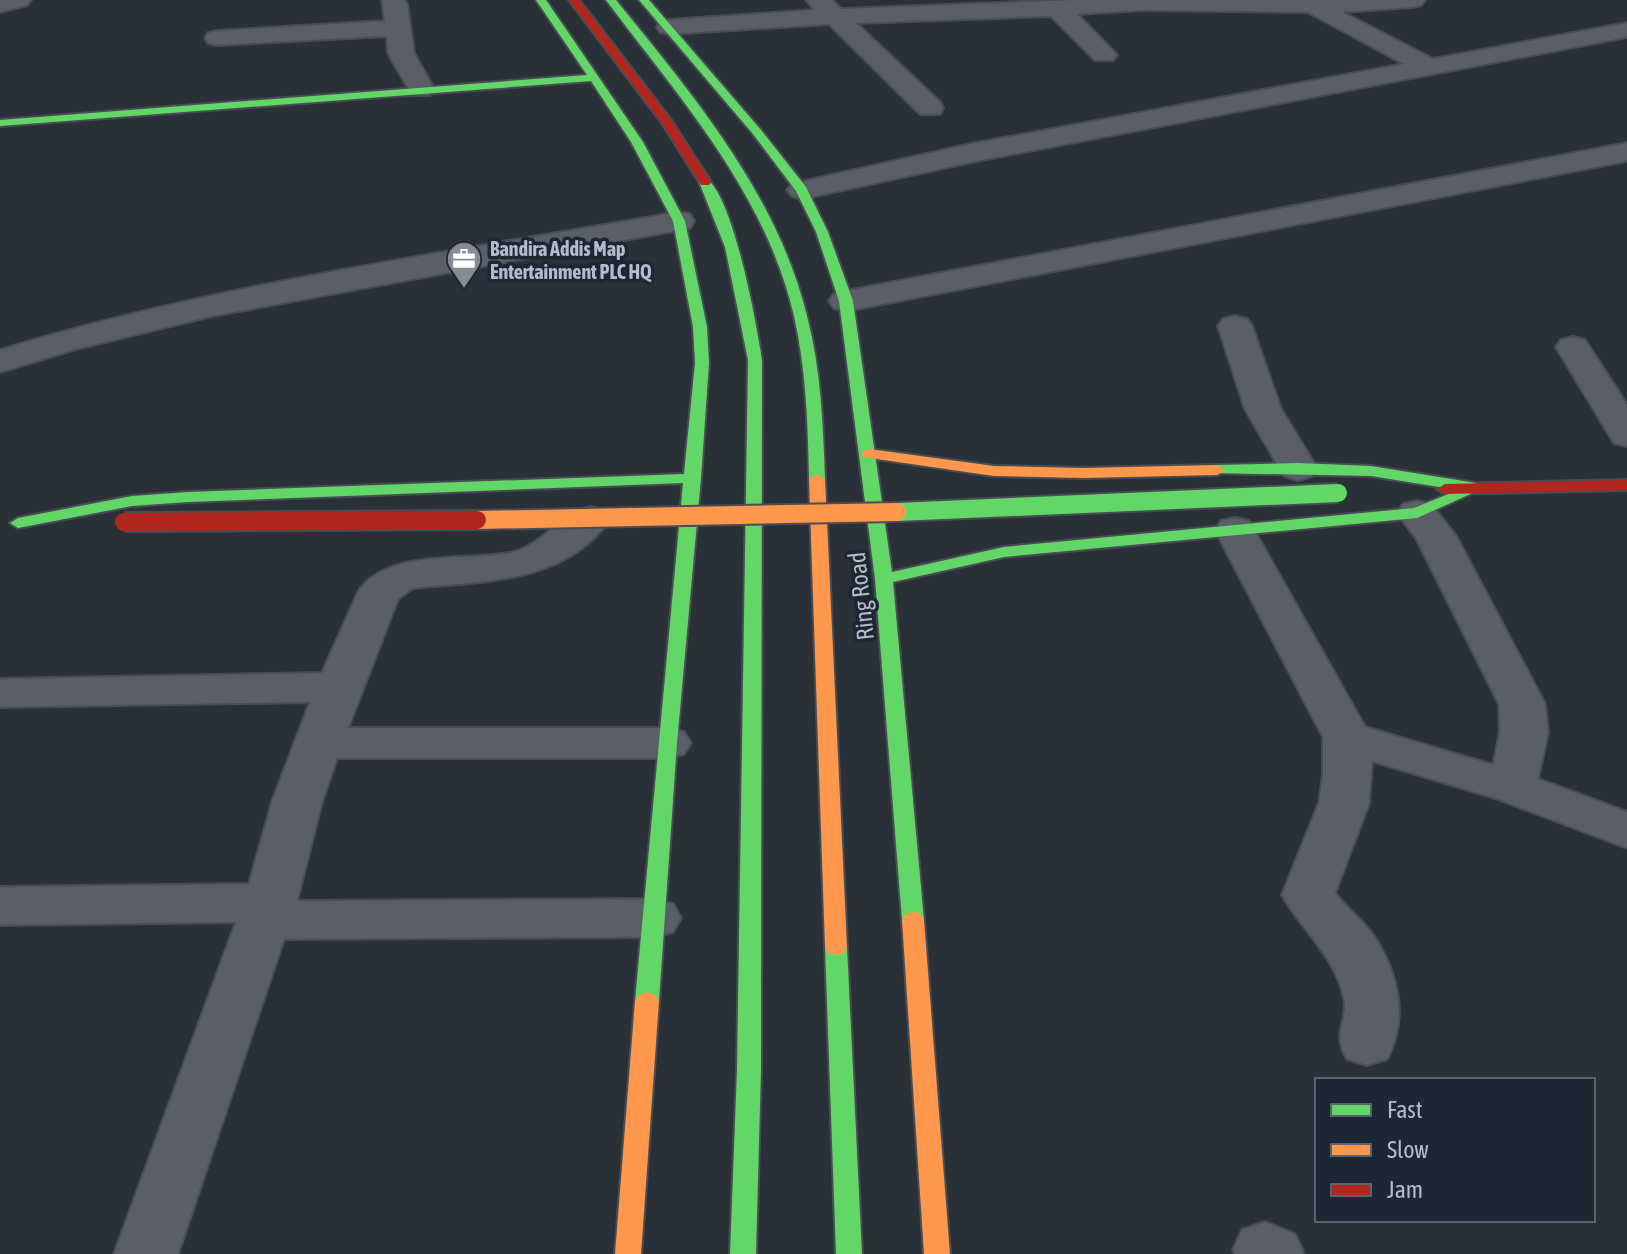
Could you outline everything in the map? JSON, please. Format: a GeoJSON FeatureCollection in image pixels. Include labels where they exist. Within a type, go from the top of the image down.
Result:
{"type":"FeatureCollection","features":[{"type":"Feature","properties":{"kind":"main road"},"geometry":{"type":"LineString","coordinates":[[541,0],[637,142],[679,221],[700,327],[702,363],[667,743],[628,1254]]}},
{"type":"Feature","properties":{"kind":"main road"},"geometry":{"type":"LineString","coordinates":[[574,0],[680,142],[716,202],[741,277],[755,360],[749,1069],[743,1254]]}},
{"type":"Feature","properties":{"kind":"main road","name":"Ring Road"},"geometry":{"type":"LineString","coordinates":[[611,0],[672,78],[751,190],[795,293],[809,366],[816,437],[849,1254]]}},
{"type":"Feature","properties":{"kind":"main road","name":"Ring Road"},"geometry":{"type":"LineString","coordinates":[[644,0],[802,190],[822,232],[846,301],[884,579],[909,861],[937,1254]]}},
{"type":"Feature","properties":{"kind":"main road"},"geometry":{"type":"LineString","coordinates":[[0,123],[593,78]]}},
{"type":"Feature","properties":{"kind":"main road"},"geometry":{"type":"LineString","coordinates":[[869,454],[994,471],[1083,473],[1298,468],[1371,471],[1476,488]]}},
{"type":"Feature","properties":{"kind":"main road"},"geometry":{"type":"LineString","coordinates":[[9,523],[132,501],[188,497],[693,478]]}},
{"type":"Feature","properties":{"kind":"main road"},"geometry":{"type":"LineString","coordinates":[[884,579],[1004,552],[1235,530],[1476,488],[1627,485]]}},
{"type":"Feature","properties":{"kind":"main road"},"geometry":{"type":"LineString","coordinates":[[1400,502],[1476,488]]}},
{"type":"Feature","properties":{"kind":"main road"},"geometry":{"type":"LineString","coordinates":[[9,523],[590,519],[946,511],[1345,493]]}},
{"type":"Feature","properties":{"kind":"street"},"geometry":{"type":"LineString","coordinates":[[0,5],[19,0]]}},
{"type":"Feature","properties":{"kind":"street"},"geometry":{"type":"LineString","coordinates":[[386,0],[395,4],[401,53],[421,89]]}},
{"type":"Feature","properties":{"kind":"street"},"geometry":{"type":"LineString","coordinates":[[669,27],[827,8],[1057,8],[1139,2],[1253,1],[1365,5],[1413,0]]}},
{"type":"Feature","properties":{"kind":"street"},"geometry":{"type":"LineString","coordinates":[[1309,4],[1427,66]]}},
{"type":"Feature","properties":{"kind":"street"},"geometry":{"type":"LineString","coordinates":[[827,8],[930,108]]}},
{"type":"Feature","properties":{"kind":"street"},"geometry":{"type":"LineString","coordinates":[[1057,8],[1104,55]]}},
{"type":"Feature","properties":{"kind":"street"},"geometry":{"type":"LineString","coordinates":[[217,38],[396,28]]}},
{"type":"Feature","properties":{"kind":"street"},"geometry":{"type":"LineString","coordinates":[[802,190],[971,153],[1427,66],[1620,37]]}},
{"type":"Feature","properties":{"kind":"street"},"geometry":{"type":"LineString","coordinates":[[846,301],[1627,152]]}},
{"type":"Feature","properties":{"kind":"street"},"geometry":{"type":"LineString","coordinates":[[0,361],[65,341],[212,306],[679,221]]}},
{"type":"Feature","properties":{"kind":"street"},"geometry":{"type":"LineString","coordinates":[[1235,326],[1263,409],[1298,468]]}},
{"type":"Feature","properties":{"kind":"street"},"geometry":{"type":"LineString","coordinates":[[1573,347],[1627,435]]}},
{"type":"Feature","properties":{"kind":"street"},"geometry":{"type":"LineString","coordinates":[[1400,502],[1435,536],[1522,704],[1524,732],[1512,787]]}},
{"type":"Feature","properties":{"kind":"street"},"geometry":{"type":"LineString","coordinates":[[146,1254],[266,911],[297,802],[339,687],[379,592],[402,576],[523,564],[552,549],[590,519]]}},
{"type":"Feature","properties":{"kind":"street"},"geometry":{"type":"LineString","coordinates":[[1235,530],[1347,737],[1349,783],[1341,813],[1311,878],[1308,895],[1330,925],[1352,946],[1358,959],[1373,1000],[1367,1043]]}},
{"type":"Feature","properties":{"kind":"street"},"geometry":{"type":"LineString","coordinates":[[0,693],[339,687]]}},
{"type":"Feature","properties":{"kind":"street"},"geometry":{"type":"LineString","coordinates":[[1347,737],[1512,787],[1627,831]]}},
{"type":"Feature","properties":{"kind":"street"},"geometry":{"type":"LineString","coordinates":[[319,743],[667,743]]}},
{"type":"Feature","properties":{"kind":"street"},"geometry":{"type":"LineString","coordinates":[[0,906],[654,918]]}},
{"type":"Feature","properties":{"kind":"traffic: fast"},"geometry":{"type":"LineString","coordinates":[[541,0],[637,142],[679,221],[700,327],[702,363],[647,1001]]}},
{"type":"Feature","properties":{"kind":"traffic: fast"},"geometry":{"type":"LineString","coordinates":[[611,0],[717,138],[761,212],[779,251],[794,292],[809,361],[817,479]]}},
{"type":"Feature","properties":{"kind":"traffic: fast"},"geometry":{"type":"LineString","coordinates":[[644,0],[757,132],[802,190],[822,232],[846,301],[884,579],[913,920]]}},
{"type":"Feature","properties":{"kind":"traffic: fast"},"geometry":{"type":"LineString","coordinates":[[0,123],[593,78]]}},
{"type":"Feature","properties":{"kind":"traffic: fast"},"geometry":{"type":"LineString","coordinates":[[705,182],[731,247],[743,291],[755,360],[749,1069],[743,1254]]}},
{"type":"Feature","properties":{"kind":"traffic: fast"},"geometry":{"type":"LineString","coordinates":[[1217,470],[1298,468],[1371,471],[1476,488]]}},
{"type":"Feature","properties":{"kind":"traffic: fast"},"geometry":{"type":"LineString","coordinates":[[18,523],[132,501],[188,497],[693,478]]}},
{"type":"Feature","properties":{"kind":"traffic: fast"},"geometry":{"type":"LineString","coordinates":[[884,579],[1004,552],[1417,513],[1476,488]]}},
{"type":"Feature","properties":{"kind":"traffic: fast"},"geometry":{"type":"LineString","coordinates":[[897,512],[1338,493]]}},
{"type":"Feature","properties":{"kind":"traffic: fast"},"geometry":{"type":"LineString","coordinates":[[836,947],[849,1254]]}},
{"type":"Feature","properties":{"kind":"traffic: slow"},"geometry":{"type":"LineString","coordinates":[[869,454],[994,471],[1217,470]]}},
{"type":"Feature","properties":{"kind":"traffic: slow"},"geometry":{"type":"LineString","coordinates":[[817,479],[836,947]]}},
{"type":"Feature","properties":{"kind":"traffic: slow"},"geometry":{"type":"LineString","coordinates":[[477,520],[897,512]]}},
{"type":"Feature","properties":{"kind":"traffic: slow"},"geometry":{"type":"LineString","coordinates":[[913,920],[937,1254]]}},
{"type":"Feature","properties":{"kind":"traffic: slow"},"geometry":{"type":"LineString","coordinates":[[628,1254],[647,1001]]}},
{"type":"Feature","properties":{"kind":"traffic: jam"},"geometry":{"type":"LineString","coordinates":[[574,0],[667,122],[705,182]]}},
{"type":"Feature","properties":{"kind":"traffic: jam"},"geometry":{"type":"LineString","coordinates":[[1445,489],[1627,485]]}},
{"type":"Feature","properties":{"kind":"traffic: jam"},"geometry":{"type":"LineString","coordinates":[[124,522],[477,520]]}},
{"type":"Feature","properties":{"kind":"place","name":"Bandira Addis Map Entertainment PLC HQ"},"geometry":{"type":"Point","coordinates":[464,290]}}]}
